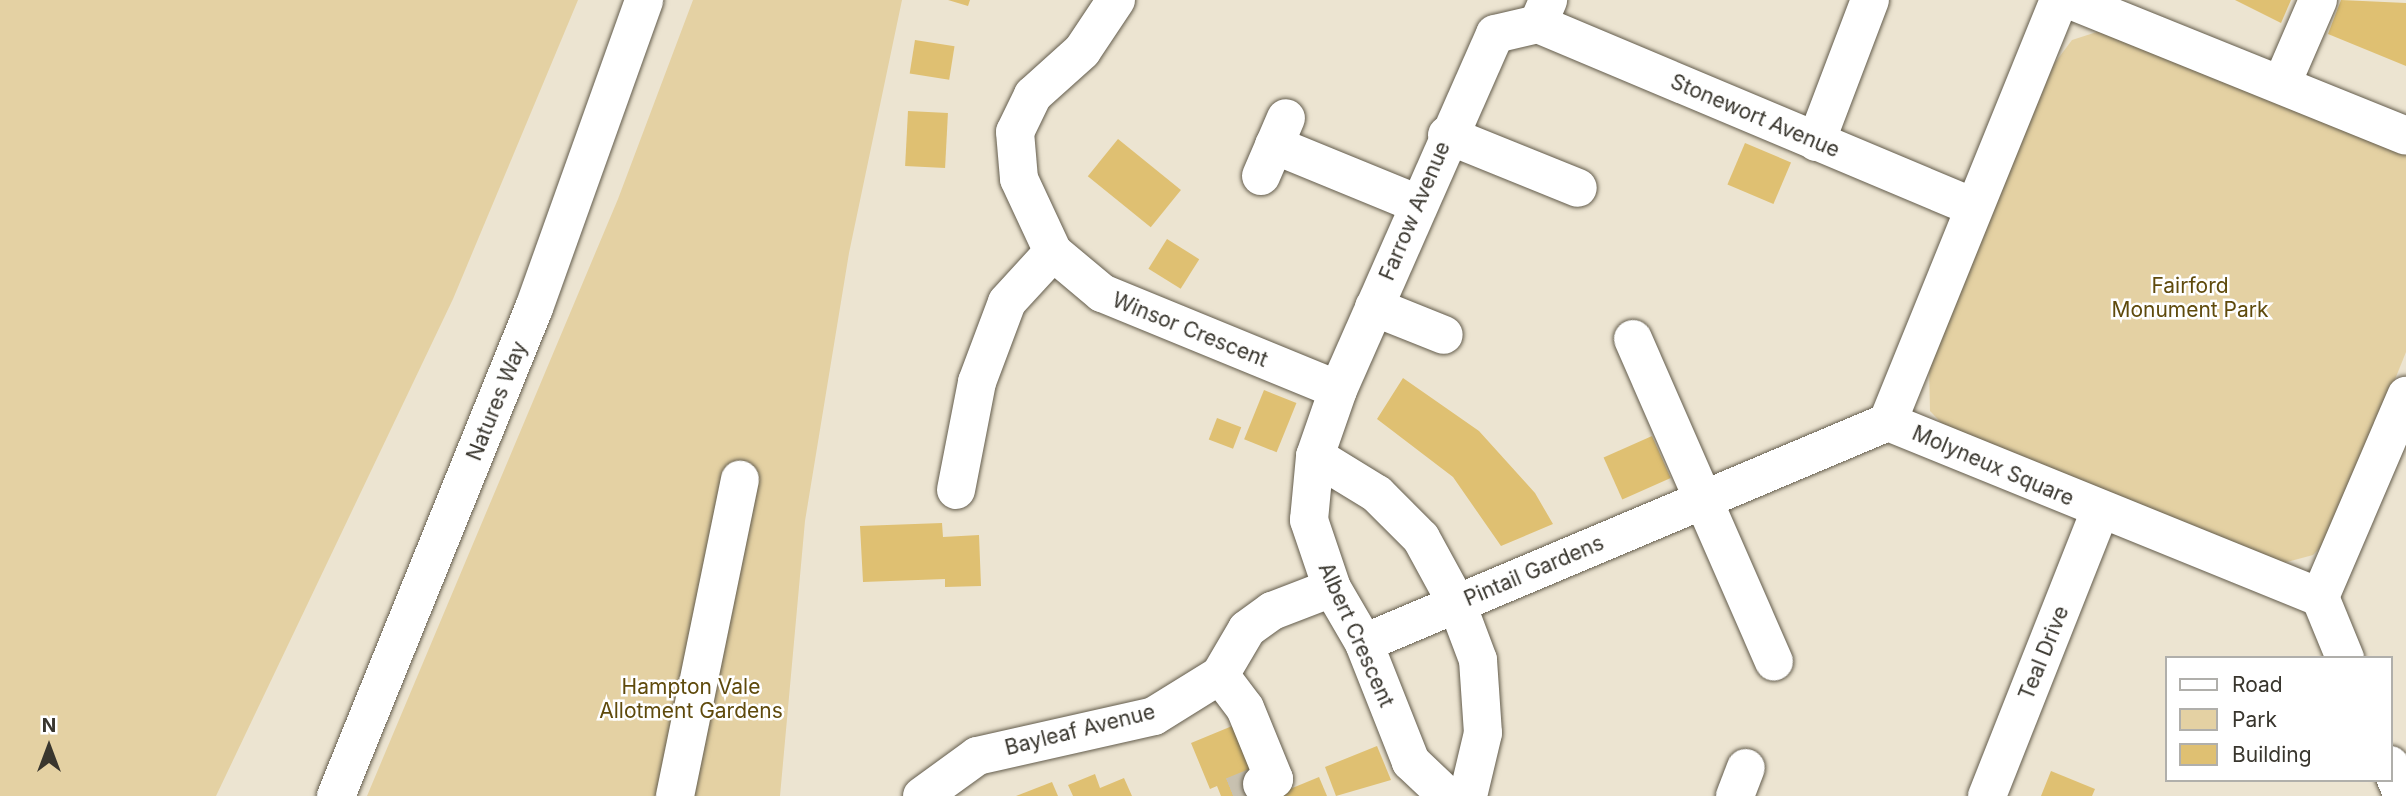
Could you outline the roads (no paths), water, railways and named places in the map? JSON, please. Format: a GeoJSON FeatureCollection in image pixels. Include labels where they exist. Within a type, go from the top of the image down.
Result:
{"type":"FeatureCollection","features":[{"type":"Feature","properties":{"kind":"street","name":"Natures Way"},"geometry":{"type":"LineString","coordinates":[[336,796],[534,308],[644,0]]}},
{"type":"Feature","properties":{"kind":"street","name":"Winsor Crescent"},"geometry":{"type":"LineString","coordinates":[[1116,0],[1082,51],[1033,95],[1014,132],[1019,179],[1053,252],[1102,293],[1338,390]]}},
{"type":"Feature","properties":{"kind":"street"},"geometry":{"type":"LineString","coordinates":[[1816,142],[1870,0]]}},
{"type":"Feature","properties":{"kind":"street","name":"Molyneux Square"},"geometry":{"type":"LineString","coordinates":[[2059,0],[1972,206],[1888,422],[2100,511],[2319,597]]}},
{"type":"Feature","properties":{"kind":"street"},"geometry":{"type":"LineString","coordinates":[[2070,0],[2284,81],[2406,136]]}},
{"type":"Feature","properties":{"kind":"street"},"geometry":{"type":"LineString","coordinates":[[2284,81],[2318,0]]}},
{"type":"Feature","properties":{"kind":"street","name":"Stonewort Avenue"},"geometry":{"type":"LineString","coordinates":[[1543,12],[1816,142],[1972,206]]}},
{"type":"Feature","properties":{"kind":"street","name":"Farrow Avenue"},"geometry":{"type":"LineString","coordinates":[[1315,456],[1338,390],[1447,135],[1494,34],[1543,12]]}},
{"type":"Feature","properties":{"kind":"street"},"geometry":{"type":"LineString","coordinates":[[1447,135],[1577,188]]}},
{"type":"Feature","properties":{"kind":"street"},"geometry":{"type":"LineString","coordinates":[[1273,146],[1419,204]]}},
{"type":"Feature","properties":{"kind":"street"},"geometry":{"type":"LineString","coordinates":[[956,490],[977,382],[1007,302],[1053,252]]}},
{"type":"Feature","properties":{"kind":"street"},"geometry":{"type":"LineString","coordinates":[[1374,307],[1444,335]]}},
{"type":"Feature","properties":{"kind":"street"},"geometry":{"type":"LineString","coordinates":[[1633,339],[1774,661]]}},
{"type":"Feature","properties":{"kind":"street"},"geometry":{"type":"LineString","coordinates":[[2344,656],[2319,597],[2406,396]]}},
{"type":"Feature","properties":{"kind":"street","name":"Pintail Gardens"},"geometry":{"type":"LineString","coordinates":[[1364,643],[1888,422]]}},
{"type":"Feature","properties":{"kind":"street"},"geometry":{"type":"LineString","coordinates":[[1315,456],[1377,494],[1421,538],[1457,604],[1478,660],[1483,733],[1468,796]]}},
{"type":"Feature","properties":{"kind":"street","name":"Albert Crescent"},"geometry":{"type":"LineString","coordinates":[[1315,456],[1309,520],[1332,588],[1364,643],[1411,762],[1447,796]]}},
{"type":"Feature","properties":{"kind":"street"},"geometry":{"type":"LineString","coordinates":[[675,796],[739,479]]}},
{"type":"Feature","properties":{"kind":"street","name":"Teal Drive"},"geometry":{"type":"LineString","coordinates":[[1987,796],[2100,511]]}},
{"type":"Feature","properties":{"kind":"street","name":"Bayleaf Avenue"},"geometry":{"type":"LineString","coordinates":[[922,796],[977,756],[1154,716],[1220,675],[1247,629],[1272,611],[1332,588]]}},
{"type":"Feature","properties":{"kind":"street"},"geometry":{"type":"LineString","coordinates":[[1220,675],[1245,708],[1274,779],[1262,784]]}},
{"type":"Feature","properties":{"kind":"tunnel"},"geometry":{"type":"LineString","coordinates":[[1233,796],[1262,784]]}},
{"type":"Feature","properties":{"kind":"park label","name":"Fairford Monument Park"},"geometry":{"type":"Point","coordinates":[2190,298]}},
{"type":"Feature","properties":{"kind":"park label","name":"Hampton Vale Allotment Gardens"},"geometry":{"type":"Point","coordinates":[691,699]}}]}
